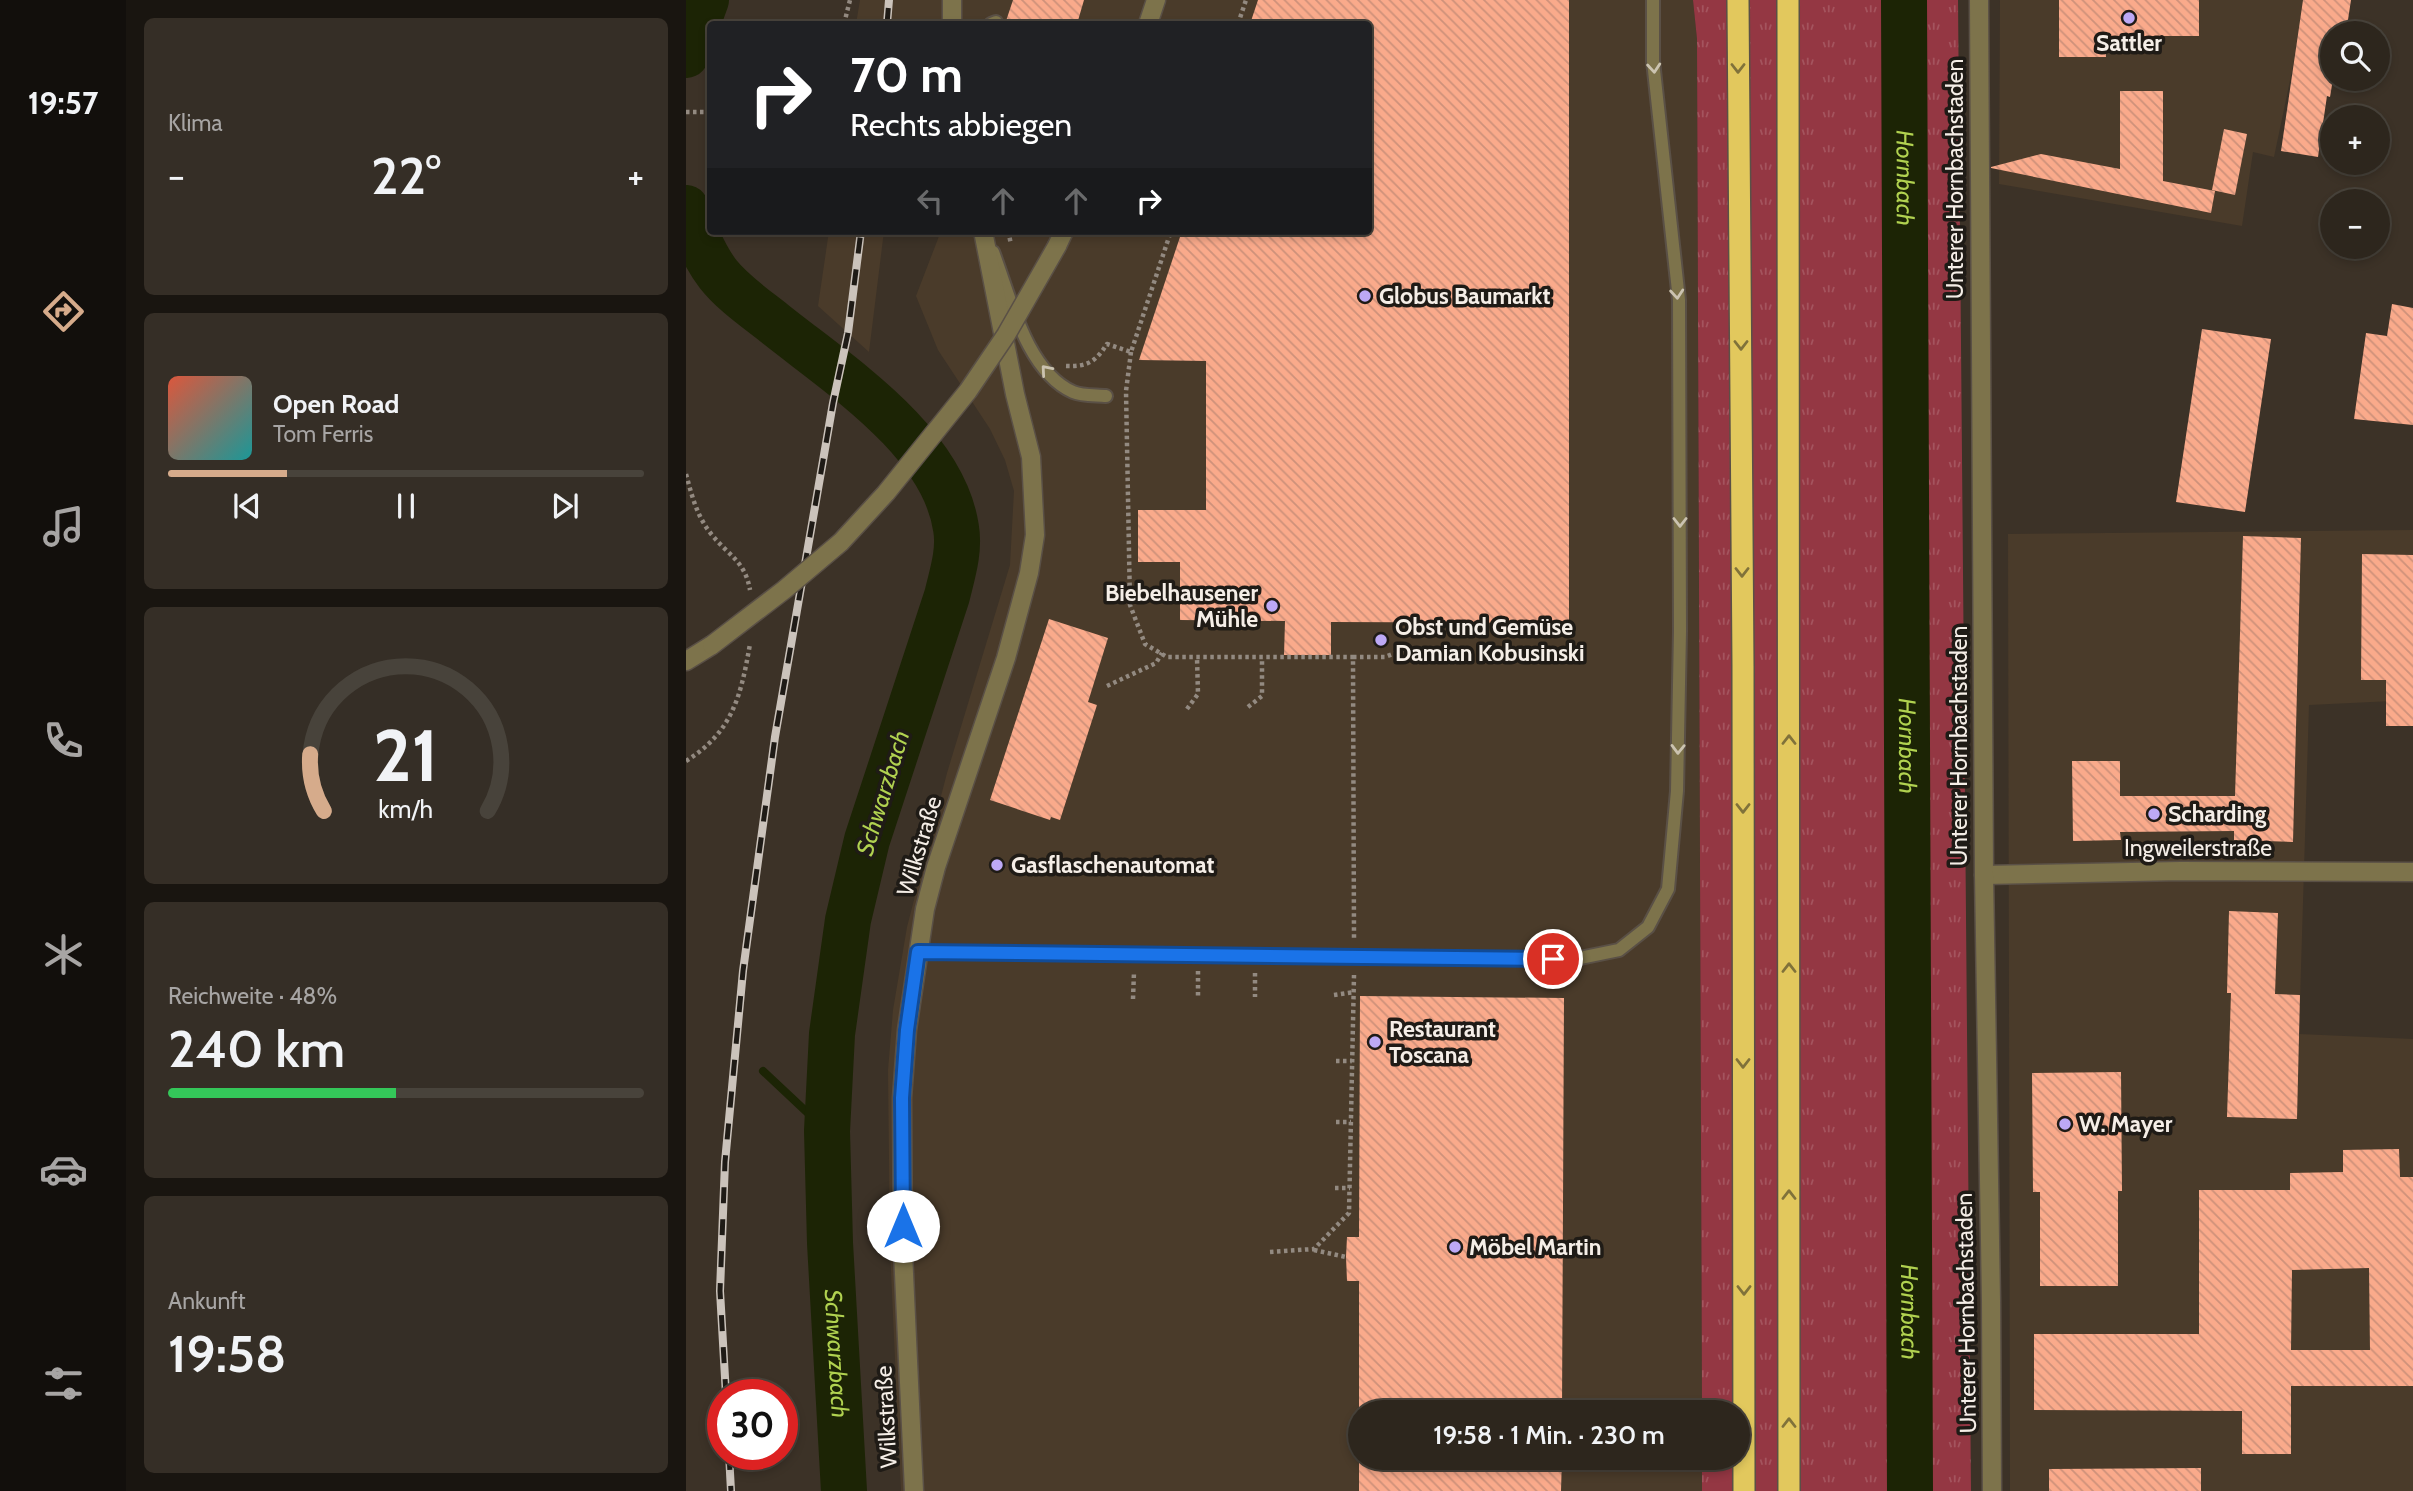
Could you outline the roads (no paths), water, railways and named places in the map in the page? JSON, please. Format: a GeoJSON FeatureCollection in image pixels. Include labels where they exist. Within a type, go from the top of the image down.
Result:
{"type":"FeatureCollection","features":[{"type":"Feature","properties":{"kind":"highway"},"geometry":{"type":"LineString","coordinates":[[1738,0],[1743,652],[1744,1491]]}},
{"type":"Feature","properties":{"kind":"highway"},"geometry":{"type":"LineString","coordinates":[[1788,0],[1789,1491]]}},
{"type":"Feature","properties":{"kind":"street"},"geometry":{"type":"LineString","coordinates":[[952,0],[952,21]]}},
{"type":"Feature","properties":{"kind":"street"},"geometry":{"type":"LineString","coordinates":[[1149,21],[1156,0]]}},
{"type":"Feature","properties":{"kind":"street","name":"Unterer Hornbachstaden"},"geometry":{"type":"LineString","coordinates":[[1979,0],[1984,875],[1992,1491]]}},
{"type":"Feature","properties":{"kind":"street","name":"Wilkstraße"},"geometry":{"type":"LineString","coordinates":[[914,1491],[903,1252],[902,1098],[907,1030],[925,909],[933,877],[1006,658],[1029,573],[1035,535],[1031,457],[1015,394],[985,235]]}},
{"type":"Feature","properties":{"kind":"street"},"geometry":{"type":"LineString","coordinates":[[686,660],[712,645],[785,590],[841,542],[886,493],[968,391],[1006,335],[1060,238]]}},
{"type":"Feature","properties":{"kind":"street","name":"Ingweilerstraße"},"geometry":{"type":"LineString","coordinates":[[1984,875],[2180,871],[2413,872]]}},
{"type":"Feature","properties":{"kind":"lane"},"geometry":{"type":"LineString","coordinates":[[918,952],[1575,959],[1619,950],[1648,927],[1668,889],[1678,791],[1680,645],[1678,300],[1653,61],[1653,0]]}},
{"type":"Feature","properties":{"kind":"lane"},"geometry":{"type":"LineString","coordinates":[[986,235],[1022,329],[1048,376],[1075,393],[1106,396]]}},
{"type":"Feature","properties":{"kind":"waterway","name":"Schwarzbach"},"geometry":{"type":"LineString","coordinates":[[686,55],[706,0]]}},
{"type":"Feature","properties":{"kind":"waterway","name":"Hornbach"},"geometry":{"type":"LineString","coordinates":[[1904,0],[1910,1491]]}},
{"type":"Feature","properties":{"kind":"waterway","name":"Schwarzbach"},"geometry":{"type":"LineString","coordinates":[[686,208],[703,250],[724,281],[744,300],[857,388],[910,439],[931,467],[947,496],[956,528],[956,554],[947,596],[867,840],[848,920],[832,1034],[827,1131],[830,1243],[844,1491]]}},
{"type":"Feature","properties":{"kind":"waterway"},"geometry":{"type":"LineString","coordinates":[[763,1071],[827,1131]]}},
{"type":"Feature","properties":{"kind":"railway"},"geometry":{"type":"LineString","coordinates":[[887,21],[889,0]]}},
{"type":"Feature","properties":{"kind":"railway"},"geometry":{"type":"LineString","coordinates":[[725,1379],[720,1291],[725,1162],[743,971],[775,737],[833,403],[848,333],[860,235]]}},
{"type":"Feature","properties":{"kind":"railway"},"geometry":{"type":"LineString","coordinates":[[730,1470],[731,1491]]}},
{"type":"Feature","properties":{"kind":"place","name":"Sattler"},"geometry":{"type":"Point","coordinates":[2129,18]}},
{"type":"Feature","properties":{"kind":"place","name":"Globus Baumarkt"},"geometry":{"type":"Point","coordinates":[1365,296]}},
{"type":"Feature","properties":{"kind":"place","name":"Biebelhausener Mühle"},"geometry":{"type":"Point","coordinates":[1272,606]}},
{"type":"Feature","properties":{"kind":"place","name":"Obst und Gemüse Damian Kobusinski"},"geometry":{"type":"Point","coordinates":[1381,640]}},
{"type":"Feature","properties":{"kind":"place","name":"Scharding"},"geometry":{"type":"Point","coordinates":[2154,814]}},
{"type":"Feature","properties":{"kind":"place","name":"Gasflaschenautomat"},"geometry":{"type":"Point","coordinates":[997,865]}},
{"type":"Feature","properties":{"kind":"place","name":"Restaurant Toscana"},"geometry":{"type":"Point","coordinates":[1375,1042]}},
{"type":"Feature","properties":{"kind":"place","name":"W. Mayer"},"geometry":{"type":"Point","coordinates":[2065,1124]}},
{"type":"Feature","properties":{"kind":"place","name":"Möbel Martin"},"geometry":{"type":"Point","coordinates":[1455,1247]}}]}
